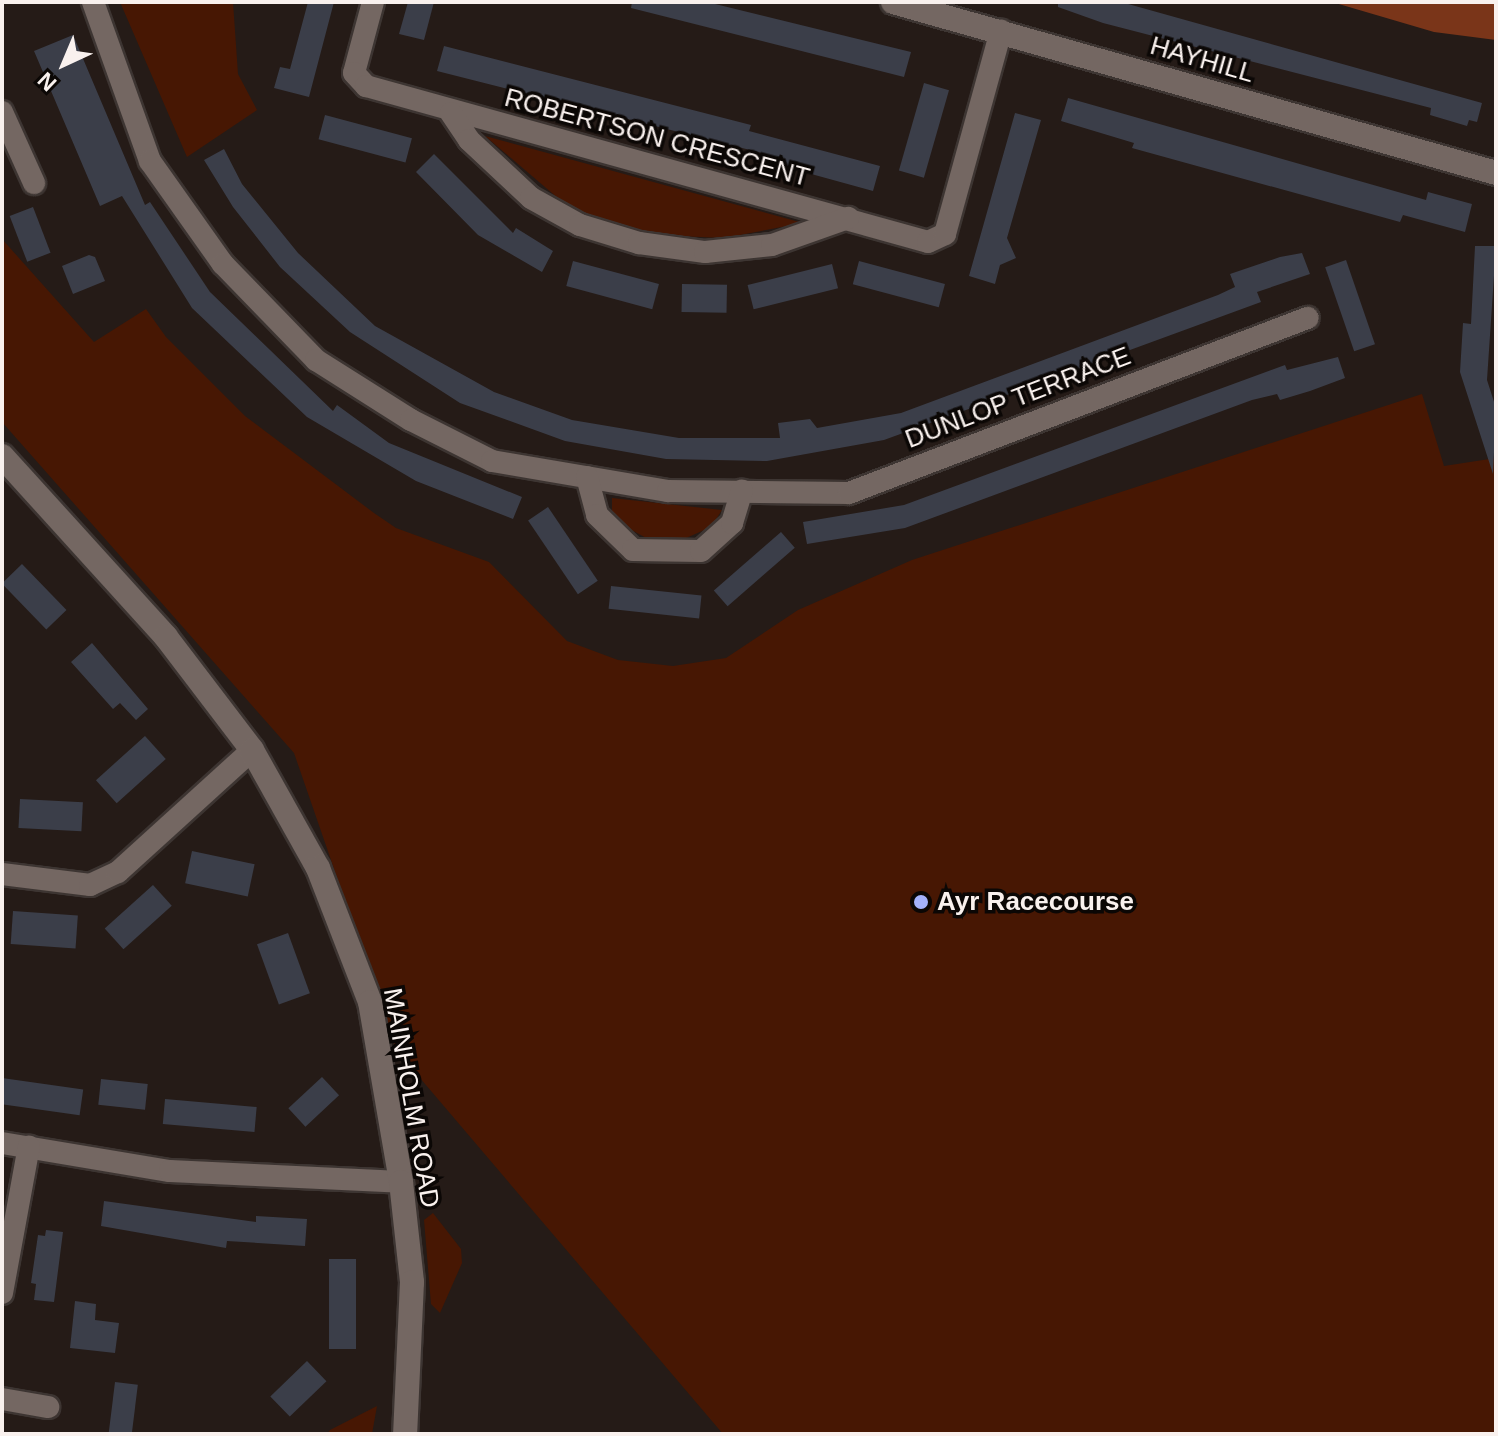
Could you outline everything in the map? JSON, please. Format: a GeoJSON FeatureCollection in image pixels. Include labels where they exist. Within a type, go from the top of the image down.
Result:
{"type":"FeatureCollection","features":[{"type":"Feature","properties":{"kind":"street","name":"DUNLOP TERRACE"},"geometry":{"type":"LineString","coordinates":[[93,2],[150,161],[223,264],[316,360],[411,420],[492,461],[668,491],[849,493],[1308,318]]}},
{"type":"Feature","properties":{"kind":"street","name":"ROBERTSON CRESCENT"},"geometry":{"type":"LineString","coordinates":[[373,2],[354,73],[366,86],[451,113],[928,242],[945,234],[1001,31]]}},
{"type":"Feature","properties":{"kind":"street","name":"HAYHILL"},"geometry":{"type":"LineString","coordinates":[[893,2],[1496,173]]}},
{"type":"Feature","properties":{"kind":"street"},"geometry":{"type":"LineString","coordinates":[[2,112],[34,183]]}},
{"type":"Feature","properties":{"kind":"street","name":"ROBERTSON CRESCENT"},"geometry":{"type":"LineString","coordinates":[[451,113],[469,140],[531,198],[580,225],[639,243],[705,252],[772,245],[848,218]]}},
{"type":"Feature","properties":{"kind":"street","name":"MAINHOLM ROAD"},"geometry":{"type":"LineString","coordinates":[[2,456],[166,637],[252,750],[318,868],[370,1002],[401,1182],[412,1282],[405,1434]]}},
{"type":"Feature","properties":{"kind":"street"},"geometry":{"type":"LineString","coordinates":[[587,477],[597,515],[633,550],[701,551],[732,523],[742,491]]}},
{"type":"Feature","properties":{"kind":"street"},"geometry":{"type":"LineString","coordinates":[[2,874],[90,885],[118,872],[252,750]]}},
{"type":"Feature","properties":{"kind":"street"},"geometry":{"type":"LineString","coordinates":[[2,1143],[170,1171],[401,1182]]}},
{"type":"Feature","properties":{"kind":"street"},"geometry":{"type":"LineString","coordinates":[[2,1293],[29,1146]]}},
{"type":"Feature","properties":{"kind":"street"},"geometry":{"type":"LineString","coordinates":[[2,1399],[48,1407]]}},
{"type":"Feature","properties":{"kind":"shaded area"},"geometry":{"type":"Polygon","coordinates":[[[120,2],[233,2],[238,74],[257,110],[187,157],[120,2]]]}},
{"type":"Feature","properties":{"kind":"shaded area"},"geometry":{"type":"Polygon","coordinates":[[[1332,2],[1496,2],[1496,40],[1434,32],[1332,2]]]}},
{"type":"Feature","properties":{"kind":"shaded area"},"geometry":{"type":"Polygon","coordinates":[[[485,136],[803,223],[724,238],[652,235],[606,224],[566,205],[485,136]]]}},
{"type":"Feature","properties":{"kind":"shaded area","name":"Ayr Racecourse"},"geometry":{"type":"Polygon","coordinates":[[[2,239],[94,342],[146,309],[166,337],[245,416],[374,513],[396,528],[489,562],[567,641],[618,660],[673,666],[726,658],[798,610],[912,560],[1422,394],[1444,466],[1496,458],[1496,1434],[723,1434],[397,1051],[294,753],[2,422],[2,239]]]}},
{"type":"Feature","properties":{"kind":"shaded area"},"geometry":{"type":"Polygon","coordinates":[[[612,498],[722,510],[711,527],[675,543],[650,540],[626,527],[612,513],[612,498]]]}},
{"type":"Feature","properties":{"kind":"shaded area"},"geometry":{"type":"Polygon","coordinates":[[[433,1213],[461,1249],[462,1263],[440,1313],[431,1304],[424,1220],[433,1213]]]}},
{"type":"Feature","properties":{"kind":"shaded area"},"geometry":{"type":"Polygon","coordinates":[[[377,1406],[372,1434],[327,1434],[330,1430],[377,1406]]]}},
{"type":"Feature","properties":{"kind":"building"},"geometry":{"type":"Polygon","coordinates":[[[308,2],[334,2],[309,97],[274,88],[280,67],[290,69],[308,2]]]}},
{"type":"Feature","properties":{"kind":"building"},"geometry":{"type":"Polygon","coordinates":[[[408,2],[434,2],[424,40],[399,34],[408,2]]]}},
{"type":"Feature","properties":{"kind":"building"},"geometry":{"type":"Polygon","coordinates":[[[632,2],[707,2],[911,52],[904,77],[631,8],[632,2]]]}},
{"type":"Feature","properties":{"kind":"building"},"geometry":{"type":"Polygon","coordinates":[[[1058,2],[1121,2],[1482,103],[1477,122],[1469,120],[1467,126],[1430,115],[1431,108],[1103,23],[1058,7],[1058,2]]]}},
{"type":"Feature","properties":{"kind":"building"},"geometry":{"type":"Polygon","coordinates":[[[73,35],[145,205],[150,202],[210,292],[333,411],[337,405],[389,443],[522,497],[513,519],[416,481],[307,417],[192,308],[122,196],[100,206],[34,51],[73,35]]]}},
{"type":"Feature","properties":{"kind":"building"},"geometry":{"type":"Polygon","coordinates":[[[444,46],[751,125],[749,131],[880,166],[873,191],[764,161],[766,154],[437,71],[444,46]]]}},
{"type":"Feature","properties":{"kind":"building"},"geometry":{"type":"Polygon","coordinates":[[[924,83],[949,90],[924,178],[899,170],[924,83]]]}},
{"type":"Feature","properties":{"kind":"building"},"geometry":{"type":"Polygon","coordinates":[[[1068,98],[1426,200],[1428,192],[1472,204],[1465,232],[1403,215],[1400,222],[1132,148],[1134,143],[1061,121],[1068,98]]]}},
{"type":"Feature","properties":{"kind":"building"},"geometry":{"type":"Polygon","coordinates":[[[1015,113],[1041,120],[1007,238],[1016,258],[1000,265],[995,284],[969,276],[1015,113]]]}},
{"type":"Feature","properties":{"kind":"building"},"geometry":{"type":"Polygon","coordinates":[[[325,115],[412,138],[405,162],[319,139],[325,115]]]}},
{"type":"Feature","properties":{"kind":"building"},"geometry":{"type":"Polygon","coordinates":[[[224,149],[242,184],[298,253],[375,326],[494,392],[572,420],[679,438],[780,438],[778,423],[810,419],[817,428],[901,413],[1218,295],[1235,287],[1230,274],[1280,257],[1302,253],[1310,274],[1257,292],[1261,302],[884,440],[767,461],[666,459],[565,441],[460,403],[350,332],[280,267],[233,207],[204,160],[224,149]]]}},
{"type":"Feature","properties":{"kind":"building"},"geometry":{"type":"Polygon","coordinates":[[[434,154],[513,233],[516,228],[553,251],[542,272],[478,235],[416,172],[434,154]]]}},
{"type":"Feature","properties":{"kind":"building"},"geometry":{"type":"Polygon","coordinates":[[[33,207],[51,253],[27,262],[10,216],[33,207]]]}},
{"type":"Feature","properties":{"kind":"building"},"geometry":{"type":"Polygon","coordinates":[[[1475,246],[1496,246],[1487,380],[1496,408],[1493,474],[1460,372],[1463,323],[1471,324],[1475,246]]]}},
{"type":"Feature","properties":{"kind":"building"},"geometry":{"type":"Polygon","coordinates":[[[89,255],[95,257],[105,281],[73,294],[62,266],[89,255]]]}},
{"type":"Feature","properties":{"kind":"building"},"geometry":{"type":"Polygon","coordinates":[[[1346,260],[1375,344],[1354,351],[1325,267],[1346,260]]]}},
{"type":"Feature","properties":{"kind":"building"},"geometry":{"type":"Polygon","coordinates":[[[573,261],[659,284],[652,309],[566,286],[573,261]]]}},
{"type":"Feature","properties":{"kind":"building"},"geometry":{"type":"Polygon","coordinates":[[[859,261],[945,284],[939,307],[853,284],[859,261]]]}},
{"type":"Feature","properties":{"kind":"building"},"geometry":{"type":"Polygon","coordinates":[[[832,264],[838,288],[754,309],[748,285],[832,264]]]}},
{"type":"Feature","properties":{"kind":"building"},"geometry":{"type":"Polygon","coordinates":[[[682,284],[727,285],[727,313],[682,312],[682,284]]]}},
{"type":"Feature","properties":{"kind":"building"},"geometry":{"type":"Polygon","coordinates":[[[1338,357],[1345,378],[1310,391],[1280,400],[1277,394],[1252,400],[905,528],[807,544],[803,522],[904,505],[1285,365],[1287,370],[1338,357]]]}},
{"type":"Feature","properties":{"kind":"building"},"geometry":{"type":"Polygon","coordinates":[[[548,507],[598,581],[578,594],[528,520],[548,507]]]}},
{"type":"Feature","properties":{"kind":"building"},"geometry":{"type":"Polygon","coordinates":[[[781,532],[795,548],[728,606],[714,590],[781,532]]]}},
{"type":"Feature","properties":{"kind":"building"},"geometry":{"type":"Polygon","coordinates":[[[22,564],[66,610],[46,629],[2,584],[22,564]]]}},
{"type":"Feature","properties":{"kind":"building"},"geometry":{"type":"Polygon","coordinates":[[[611,586],[702,596],[699,618],[609,609],[611,586]]]}},
{"type":"Feature","properties":{"kind":"building"},"geometry":{"type":"Polygon","coordinates":[[[92,643],[148,709],[136,720],[120,703],[113,709],[71,662],[92,643]]]}},
{"type":"Feature","properties":{"kind":"building"},"geometry":{"type":"Polygon","coordinates":[[[145,736],[166,759],[117,803],[96,780],[145,736]]]}},
{"type":"Feature","properties":{"kind":"building"},"geometry":{"type":"Polygon","coordinates":[[[20,799],[83,802],[81,831],[18,828],[20,799]]]}},
{"type":"Feature","properties":{"kind":"building"},"geometry":{"type":"Polygon","coordinates":[[[192,851],[255,864],[248,897],[185,883],[192,851]]]}},
{"type":"Feature","properties":{"kind":"building"},"geometry":{"type":"Polygon","coordinates":[[[153,885],[172,906],[123,949],[105,928],[153,885]]]}},
{"type":"Feature","properties":{"kind":"building"},"geometry":{"type":"Polygon","coordinates":[[[13,911],[78,916],[76,948],[11,944],[13,911]]]}},
{"type":"Feature","properties":{"kind":"building"},"geometry":{"type":"Polygon","coordinates":[[[288,933],[310,993],[279,1004],[257,944],[288,933]]]}},
{"type":"Feature","properties":{"kind":"building"},"geometry":{"type":"Polygon","coordinates":[[[322,1077],[339,1095],[305,1127],[288,1108],[322,1077]]]}},
{"type":"Feature","properties":{"kind":"building"},"geometry":{"type":"Polygon","coordinates":[[[2,1078],[83,1089],[80,1115],[2,1104],[2,1078]]]}},
{"type":"Feature","properties":{"kind":"building"},"geometry":{"type":"Polygon","coordinates":[[[101,1079],[148,1084],[145,1110],[98,1105],[101,1079]]]}},
{"type":"Feature","properties":{"kind":"building"},"geometry":{"type":"Polygon","coordinates":[[[165,1099],[257,1107],[254,1132],[163,1124],[165,1099]]]}},
{"type":"Feature","properties":{"kind":"building"},"geometry":{"type":"Polygon","coordinates":[[[104,1201],[256,1222],[256,1216],[307,1219],[305,1246],[227,1241],[226,1248],[101,1226],[104,1201]]]}},
{"type":"Feature","properties":{"kind":"building"},"geometry":{"type":"Polygon","coordinates":[[[46,1230],[63,1232],[54,1302],[34,1300],[36,1284],[31,1283],[38,1235],[45,1236],[46,1230]]]}},
{"type":"Feature","properties":{"kind":"building"},"geometry":{"type":"Polygon","coordinates":[[[329,1259],[356,1259],[356,1349],[329,1349],[329,1259]]]}},
{"type":"Feature","properties":{"kind":"building"},"geometry":{"type":"Polygon","coordinates":[[[75,1301],[96,1304],[95,1320],[119,1323],[115,1353],[70,1348],[75,1301]]]}},
{"type":"Feature","properties":{"kind":"building"},"geometry":{"type":"Polygon","coordinates":[[[307,1361],[326,1381],[290,1417],[270,1396],[307,1361]]]}},
{"type":"Feature","properties":{"kind":"building"},"geometry":{"type":"Polygon","coordinates":[[[115,1382],[138,1385],[132,1434],[109,1434],[115,1382]]]}},
{"type":"Feature","properties":{"kind":"place","name":"Ayr Racecourse"},"geometry":{"type":"Point","coordinates":[921,902]}}]}
